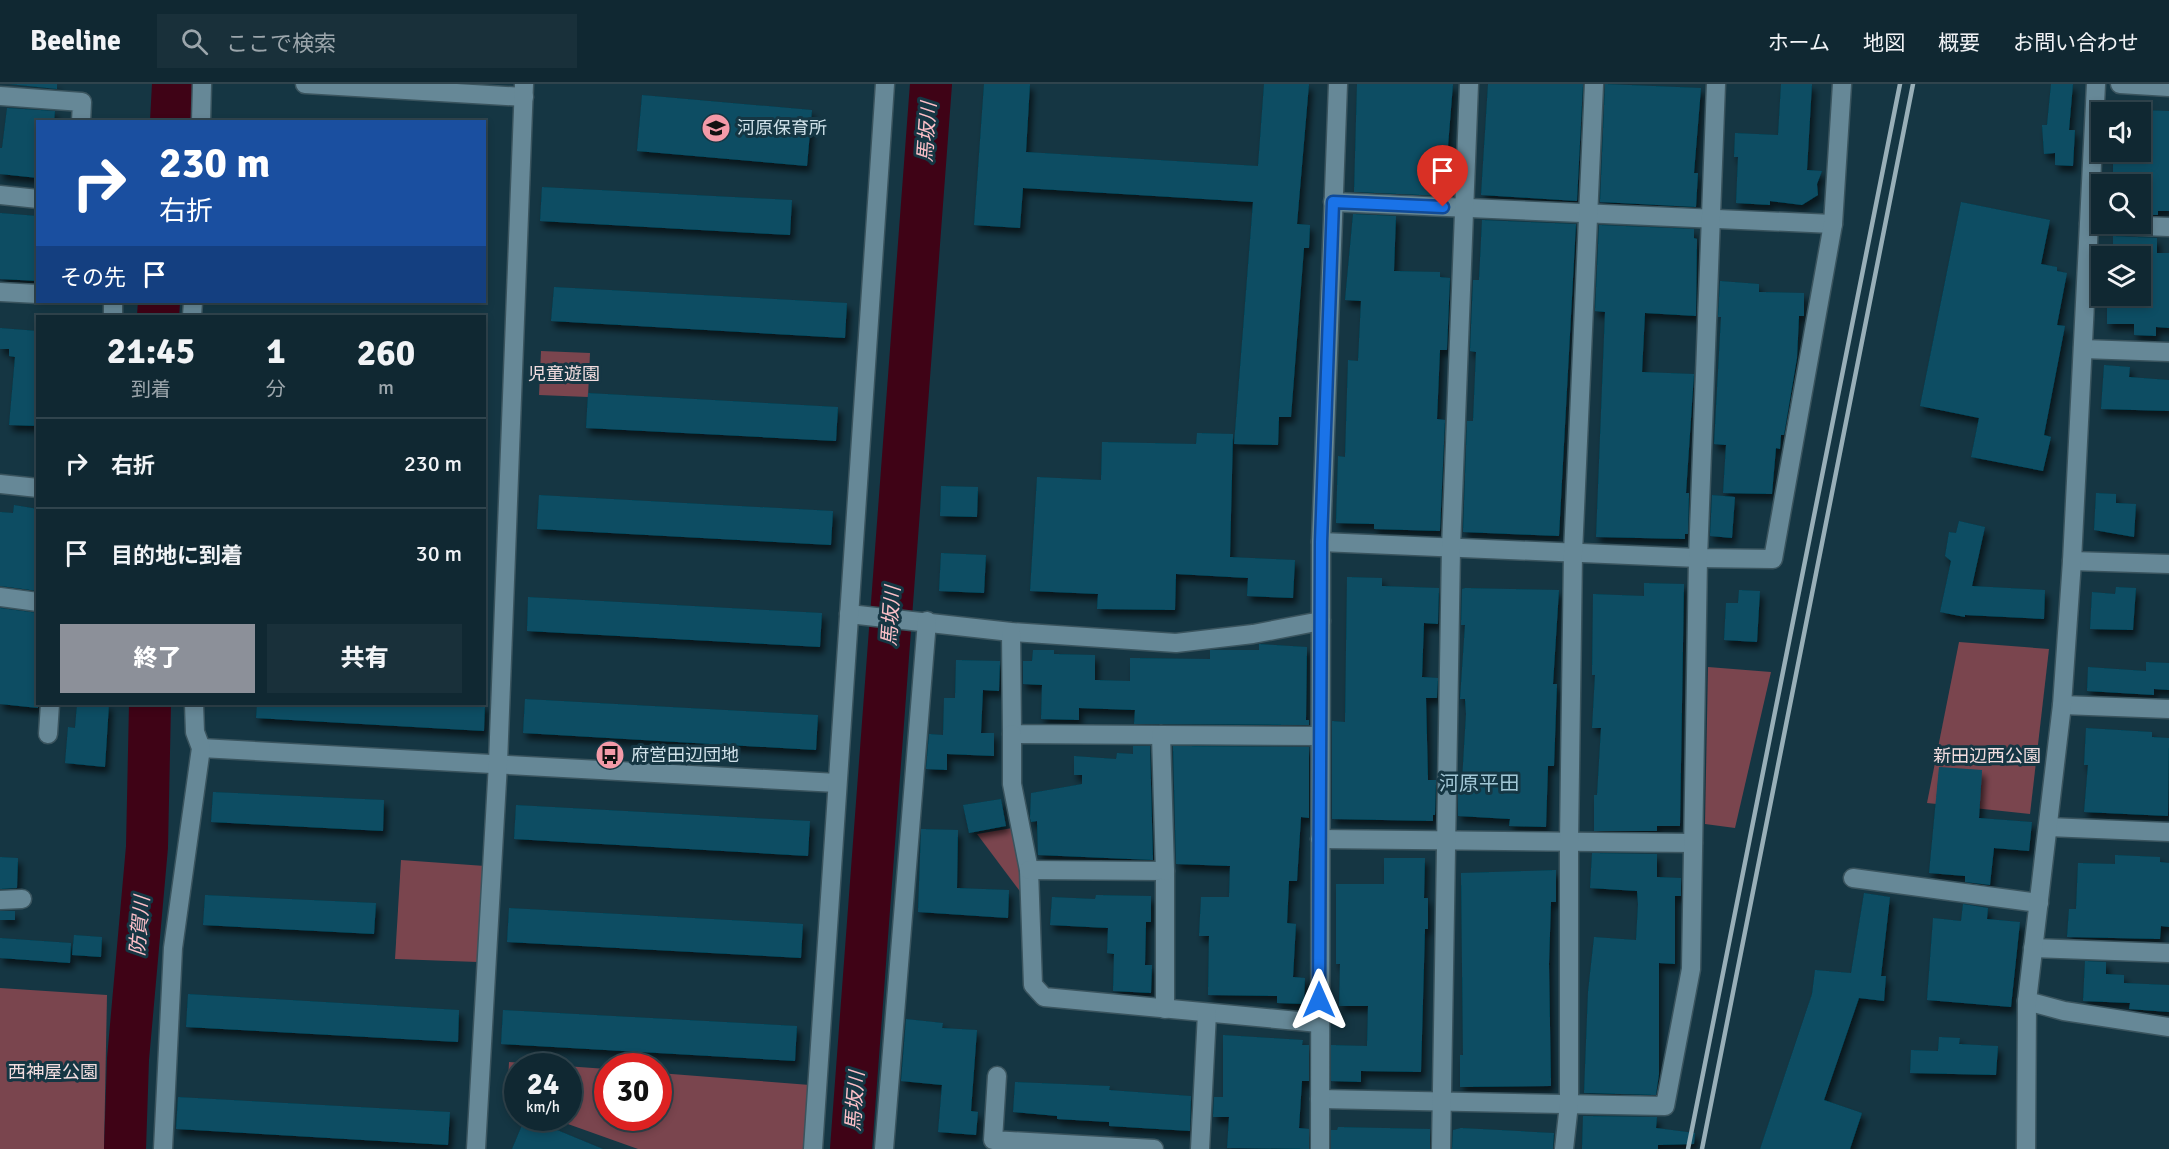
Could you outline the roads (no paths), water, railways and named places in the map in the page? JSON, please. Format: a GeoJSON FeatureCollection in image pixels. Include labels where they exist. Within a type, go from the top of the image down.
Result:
{"type":"FeatureCollection","features":[{"type":"Feature","properties":{"kind":"street"},"geometry":{"type":"LineString","coordinates":[[201,120],[202,84]]}},
{"type":"Feature","properties":{"kind":"street"},"geometry":{"type":"LineString","coordinates":[[305,84],[524,91],[498,763],[476,1149]]}},
{"type":"Feature","properties":{"kind":"street"},"geometry":{"type":"LineString","coordinates":[[813,1149],[837,783],[854,615],[885,84]]}},
{"type":"Feature","properties":{"kind":"street"},"geometry":{"type":"LineString","coordinates":[[1320,1149],[1318,1023],[1321,542],[1338,84]]}},
{"type":"Feature","properties":{"kind":"street"},"geometry":{"type":"LineString","coordinates":[[1441,1149],[1451,548],[1469,84]]}},
{"type":"Feature","properties":{"kind":"street"},"geometry":{"type":"LineString","coordinates":[[1564,1149],[1569,1104],[1569,841],[1574,553],[1594,84]]}},
{"type":"Feature","properties":{"kind":"street"},"geometry":{"type":"LineString","coordinates":[[1320,1100],[1665,1106],[1691,969],[1698,558],[1716,84]]}},
{"type":"Feature","properties":{"kind":"street"},"geometry":{"type":"LineString","coordinates":[[1321,542],[1698,558],[1773,559],[1833,224],[1842,84]]}},
{"type":"Feature","properties":{"kind":"street"},"geometry":{"type":"LineString","coordinates":[[2026,1149],[2027,1001],[2062,705],[2072,561],[2096,84]]}},
{"type":"Feature","properties":{"kind":"street"},"geometry":{"type":"LineString","coordinates":[[2120,84],[2169,87]]}},
{"type":"Feature","properties":{"kind":"street"},"geometry":{"type":"LineString","coordinates":[[0,96],[82,102],[81,120]]}},
{"type":"Feature","properties":{"kind":"street"},"geometry":{"type":"LineString","coordinates":[[0,195],[36,199]]}},
{"type":"Feature","properties":{"kind":"street"},"geometry":{"type":"LineString","coordinates":[[1333,202],[1833,224]]}},
{"type":"Feature","properties":{"kind":"street"},"geometry":{"type":"LineString","coordinates":[[2089,224],[2169,227]]}},
{"type":"Feature","properties":{"kind":"street"},"geometry":{"type":"LineString","coordinates":[[0,292],[36,294]]}},
{"type":"Feature","properties":{"kind":"street"},"geometry":{"type":"LineString","coordinates":[[2083,349],[2169,352]]}},
{"type":"Feature","properties":{"kind":"street"},"geometry":{"type":"LineString","coordinates":[[0,484],[36,488]]}},
{"type":"Feature","properties":{"kind":"street"},"geometry":{"type":"LineString","coordinates":[[2072,561],[2169,564]]}},
{"type":"Feature","properties":{"kind":"street"},"geometry":{"type":"LineString","coordinates":[[0,597],[36,602]]}},
{"type":"Feature","properties":{"kind":"street"},"geometry":{"type":"LineString","coordinates":[[854,615],[918,620],[1011,632],[1176,644],[1253,634],[1321,621]]}},
{"type":"Feature","properties":{"kind":"street"},"geometry":{"type":"LineString","coordinates":[[885,1149],[918,620]]}},
{"type":"Feature","properties":{"kind":"street"},"geometry":{"type":"LineString","coordinates":[[1011,632],[1012,784],[1029,870],[1033,985],[1044,997],[1318,1023]]}},
{"type":"Feature","properties":{"kind":"street"},"geometry":{"type":"LineString","coordinates":[[48,734],[50,705]]}},
{"type":"Feature","properties":{"kind":"street"},"geometry":{"type":"LineString","coordinates":[[164,1149],[173,948],[201,748],[195,732],[194,705]]}},
{"type":"Feature","properties":{"kind":"street"},"geometry":{"type":"LineString","coordinates":[[2062,705],[2169,709]]}},
{"type":"Feature","properties":{"kind":"street"},"geometry":{"type":"LineString","coordinates":[[1012,734],[1320,736]]}},
{"type":"Feature","properties":{"kind":"street"},"geometry":{"type":"LineString","coordinates":[[1161,735],[1165,871],[1165,1009]]}},
{"type":"Feature","properties":{"kind":"street"},"geometry":{"type":"LineString","coordinates":[[201,748],[837,783]]}},
{"type":"Feature","properties":{"kind":"street"},"geometry":{"type":"LineString","coordinates":[[2048,827],[2169,832]]}},
{"type":"Feature","properties":{"kind":"street"},"geometry":{"type":"LineString","coordinates":[[1320,839],[1694,843]]}},
{"type":"Feature","properties":{"kind":"street"},"geometry":{"type":"LineString","coordinates":[[1029,870],[1165,871]]}},
{"type":"Feature","properties":{"kind":"street"},"geometry":{"type":"LineString","coordinates":[[1853,878],[2039,903]]}},
{"type":"Feature","properties":{"kind":"street"},"geometry":{"type":"LineString","coordinates":[[0,900],[22,899]]}},
{"type":"Feature","properties":{"kind":"street"},"geometry":{"type":"LineString","coordinates":[[2034,948],[2169,953]]}},
{"type":"Feature","properties":{"kind":"street"},"geometry":{"type":"LineString","coordinates":[[2027,1001],[2064,1011],[2169,1027]]}},
{"type":"Feature","properties":{"kind":"street"},"geometry":{"type":"LineString","coordinates":[[1200,1149],[1207,1013]]}},
{"type":"Feature","properties":{"kind":"street"},"geometry":{"type":"LineString","coordinates":[[997,1076],[993,1144],[1154,1149]]}},
{"type":"Feature","properties":{"kind":"waterway","name":"防賀川"},"geometry":{"type":"LineString","coordinates":[[171,120],[173,84]]}},
{"type":"Feature","properties":{"kind":"waterway","name":"馬坂川"},"geometry":{"type":"LineString","coordinates":[[851,1149],[931,84]]}},
{"type":"Feature","properties":{"kind":"waterway","name":"防賀川"},"geometry":{"type":"LineString","coordinates":[[158,315],[159,303]]}},
{"type":"Feature","properties":{"kind":"waterway","name":"防賀川"},"geometry":{"type":"LineString","coordinates":[[125,1149],[128,1059],[147,847],[150,705]]}},
{"type":"Feature","properties":{"kind":"railway"},"geometry":{"type":"LineString","coordinates":[[1688,1149],[1900,84]]}},
{"type":"Feature","properties":{"kind":"railway"},"geometry":{"type":"LineString","coordinates":[[1702,1149],[1913,84]]}},
{"type":"Feature","properties":{"kind":"place","name":"河原保育所"},"geometry":{"type":"Point","coordinates":[716,128]}},
{"type":"Feature","properties":{"kind":"place","name":"府営田辺団地"},"geometry":{"type":"Point","coordinates":[610,755]}},
{"type":"Feature","properties":{"kind":"district","name":"河原平田"},"geometry":{"type":"Point","coordinates":[1479,783]}},
{"type":"Feature","properties":{"kind":"park label","name":"児童遊園"},"geometry":{"type":"Point","coordinates":[564,374]}},
{"type":"Feature","properties":{"kind":"park label","name":"新田辺西公園"},"geometry":{"type":"Point","coordinates":[1987,756]}},
{"type":"Feature","properties":{"kind":"park label","name":"西神屋公園"},"geometry":{"type":"Point","coordinates":[53,1072]}}]}
